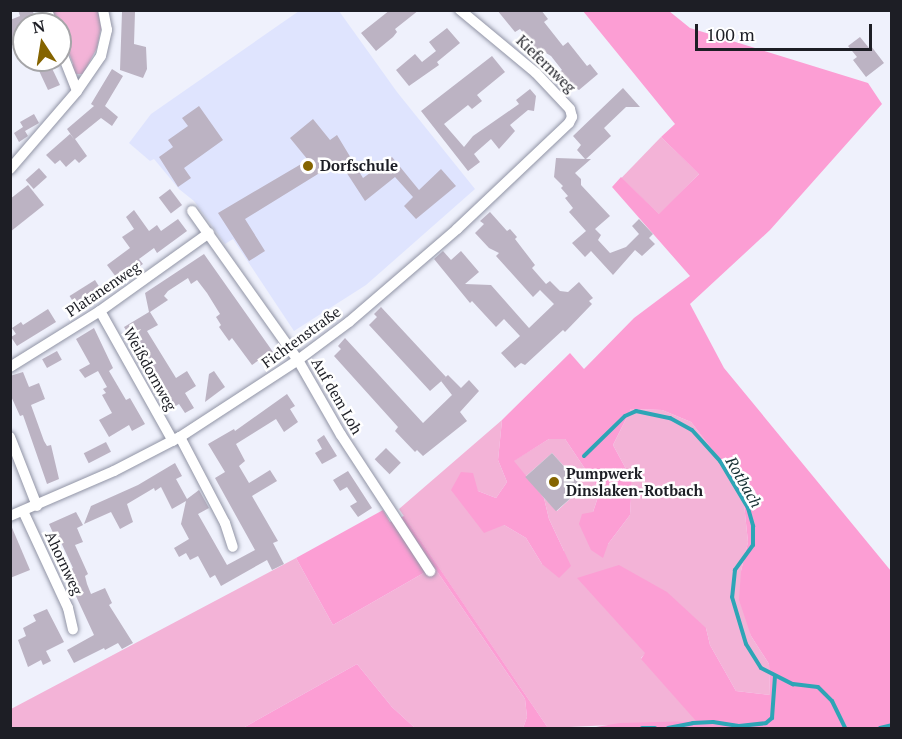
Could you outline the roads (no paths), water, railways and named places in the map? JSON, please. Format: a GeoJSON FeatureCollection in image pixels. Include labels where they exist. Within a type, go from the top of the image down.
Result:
{"type":"FeatureCollection","features":[{"type":"Feature","properties":{"kind":"street"},"geometry":{"type":"LineString","coordinates":[[10,169],[77,91],[101,56],[107,30],[103,10]]}},
{"type":"Feature","properties":{"kind":"street","name":"Kiefernweg"},"geometry":{"type":"LineString","coordinates":[[460,10],[536,73],[570,109],[572,117],[569,123]]}},
{"type":"Feature","properties":{"kind":"street"},"geometry":{"type":"LineString","coordinates":[[69,72],[77,91]]}},
{"type":"Feature","properties":{"kind":"street","name":"Fichtenstraße"},"geometry":{"type":"LineString","coordinates":[[10,516],[37,506],[177,439],[298,360],[349,322],[448,236],[569,123]]}},
{"type":"Feature","properties":{"kind":"street","name":"Auf dem Loh"},"geometry":{"type":"LineString","coordinates":[[192,211],[298,360],[341,435],[430,571]]}},
{"type":"Feature","properties":{"kind":"street","name":"Platanenweg"},"geometry":{"type":"LineString","coordinates":[[10,367],[100,311],[209,234]]}},
{"type":"Feature","properties":{"kind":"street","name":"Weißdornweg"},"geometry":{"type":"LineString","coordinates":[[100,311],[225,523],[233,547]]}},
{"type":"Feature","properties":{"kind":"street"},"geometry":{"type":"LineString","coordinates":[[10,437],[37,506]]}},
{"type":"Feature","properties":{"kind":"street","name":"Ahornweg"},"geometry":{"type":"LineString","coordinates":[[23,511],[68,608],[73,629]]}},
{"type":"Feature","properties":{"kind":"waterway","name":"Rotbach"},"geometry":{"type":"LineString","coordinates":[[584,456],[625,416],[636,411],[670,418],[692,430],[720,461],[748,508],[753,526],[753,545],[735,570],[732,597],[746,644],[761,668],[793,684],[818,687],[832,701],[845,728]]}},
{"type":"Feature","properties":{"kind":"waterway"},"geometry":{"type":"LineString","coordinates":[[668,728],[693,723],[713,722],[739,726],[766,723],[772,718],[775,676]]}},
{"type":"Feature","properties":{"kind":"waterway","name":"Rotbach"},"geometry":{"type":"LineString","coordinates":[[880,728],[892,725]]}},
{"type":"Feature","properties":{"kind":"waterway"},"geometry":{"type":"LineString","coordinates":[[642,728],[655,728]]}},
{"type":"Feature","properties":{"kind":"place","name":"Dorfschule"},"geometry":{"type":"Point","coordinates":[308,166]}},
{"type":"Feature","properties":{"kind":"place","name":"Pumpwerk Dinslaken-Rotbach"},"geometry":{"type":"Point","coordinates":[554,482]}}]}
